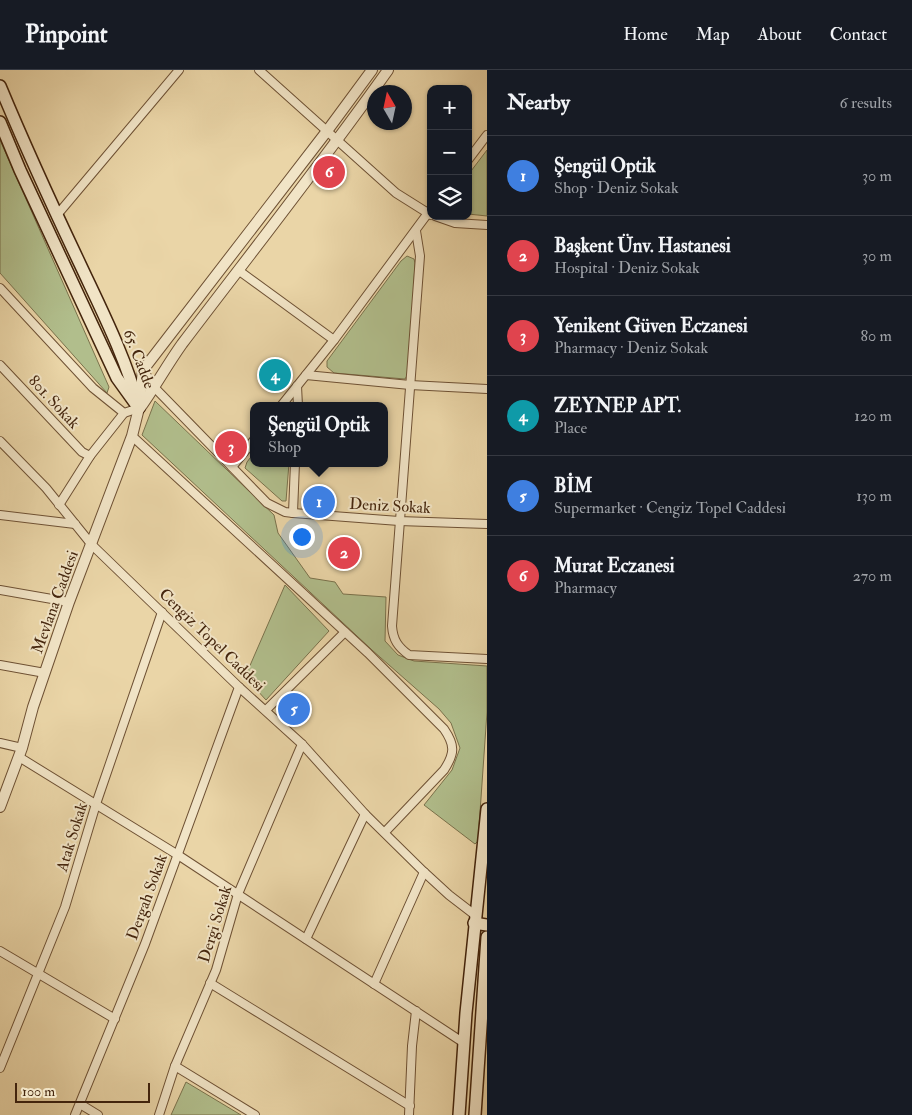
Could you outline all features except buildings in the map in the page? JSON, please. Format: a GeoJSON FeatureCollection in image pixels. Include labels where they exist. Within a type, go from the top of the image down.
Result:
{"type":"FeatureCollection","features":[{"type":"Feature","properties":{"kind":"main road","name":"65. Cadde"},"geometry":{"type":"LineString","coordinates":[[0,86],[24,144],[130,376],[139,408]]}},
{"type":"Feature","properties":{"kind":"main road","name":"65. Cadde"},"geometry":{"type":"LineString","coordinates":[[0,122],[20,170],[117,378],[139,408]]}},
{"type":"Feature","properties":{"kind":"main road"},"geometry":{"type":"LineString","coordinates":[[459,1115],[464,1043],[487,809]]}},
{"type":"Feature","properties":{"kind":"main road"},"geometry":{"type":"LineString","coordinates":[[478,913],[487,925]]}},
{"type":"Feature","properties":{"kind":"main road"},"geometry":{"type":"LineString","coordinates":[[475,1115],[487,937]]}},
{"type":"Feature","properties":{"kind":"street"},"geometry":{"type":"LineString","coordinates":[[57,215],[178,70]]}},
{"type":"Feature","properties":{"kind":"street"},"geometry":{"type":"LineString","coordinates":[[259,70],[396,193],[427,211]]}},
{"type":"Feature","properties":{"kind":"street"},"geometry":{"type":"LineString","coordinates":[[143,370],[327,132],[372,70]]}},
{"type":"Feature","properties":{"kind":"street"},"geometry":{"type":"LineString","coordinates":[[59,504],[90,456],[124,413],[139,408],[155,388],[180,347],[388,70]]}},
{"type":"Feature","properties":{"kind":"street"},"geometry":{"type":"LineString","coordinates":[[472,155],[487,135]]}},
{"type":"Feature","properties":{"kind":"street"},"geometry":{"type":"LineString","coordinates":[[284,402],[427,218]]}},
{"type":"Feature","properties":{"kind":"street"},"geometry":{"type":"LineString","coordinates":[[448,220],[455,223],[487,225]]}},
{"type":"Feature","properties":{"kind":"street"},"geometry":{"type":"LineString","coordinates":[[416,231],[420,256],[392,626],[393,639],[409,655],[487,658]]}},
{"type":"Feature","properties":{"kind":"street"},"geometry":{"type":"LineString","coordinates":[[238,270],[334,340]]}},
{"type":"Feature","properties":{"kind":"street"},"geometry":{"type":"LineString","coordinates":[[0,288],[93,388],[124,413]]}},
{"type":"Feature","properties":{"kind":"street"},"geometry":{"type":"LineString","coordinates":[[0,303],[7,297]]}},
{"type":"Feature","properties":{"kind":"street","name":"801. Sokak"},"geometry":{"type":"LineString","coordinates":[[0,365],[82,452],[90,456]]}},
{"type":"Feature","properties":{"kind":"street","name":"Mevlana Caddesi"},"geometry":{"type":"LineString","coordinates":[[0,807],[69,602],[132,436],[139,408],[143,370]]}},
{"type":"Feature","properties":{"kind":"street","name":"Deniz Sokak"},"geometry":{"type":"LineString","coordinates":[[143,370],[155,388],[232,467],[268,503],[285,512],[400,521],[487,524]]}},
{"type":"Feature","properties":{"kind":"street"},"geometry":{"type":"LineString","coordinates":[[306,375],[487,389]]}},
{"type":"Feature","properties":{"kind":"street"},"geometry":{"type":"LineString","coordinates":[[298,386],[298,402]]}},
{"type":"Feature","properties":{"kind":"street"},"geometry":{"type":"LineString","coordinates":[[132,436],[345,632],[444,728],[452,740],[451,760],[444,770],[385,832]]}},
{"type":"Feature","properties":{"kind":"street","name":"Cengiz Topel Caddesi"},"geometry":{"type":"LineString","coordinates":[[0,441],[59,504],[92,545],[239,687],[302,744],[365,814],[424,872],[449,895],[478,913]]}},
{"type":"Feature","properties":{"kind":"street"},"geometry":{"type":"LineString","coordinates":[[232,467],[250,445]]}},
{"type":"Feature","properties":{"kind":"street"},"geometry":{"type":"LineString","coordinates":[[293,513],[295,467]]}},
{"type":"Feature","properties":{"kind":"street"},"geometry":{"type":"LineString","coordinates":[[0,515],[75,524]]}},
{"type":"Feature","properties":{"kind":"street"},"geometry":{"type":"LineString","coordinates":[[0,590],[69,602]]}},
{"type":"Feature","properties":{"kind":"street","name":"Atak Sokak"},"geometry":{"type":"LineString","coordinates":[[0,1068],[65,907],[96,804],[162,612]]}},
{"type":"Feature","properties":{"kind":"street"},"geometry":{"type":"LineString","coordinates":[[266,710],[345,632]]}},
{"type":"Feature","properties":{"kind":"street"},"geometry":{"type":"LineString","coordinates":[[0,665],[45,673]]}},
{"type":"Feature","properties":{"kind":"street","name":"Dergah Sokak"},"geometry":{"type":"LineString","coordinates":[[75,1115],[145,944],[239,687]]}},
{"type":"Feature","properties":{"kind":"street"},"geometry":{"type":"LineString","coordinates":[[0,744],[20,752],[96,804],[178,854],[464,1043]]}},
{"type":"Feature","properties":{"kind":"street","name":"Dergi Sokak"},"geometry":{"type":"LineString","coordinates":[[159,1115],[175,1066],[216,970],[238,894],[302,744]]}},
{"type":"Feature","properties":{"kind":"street"},"geometry":{"type":"LineString","coordinates":[[306,939],[365,814]]}},
{"type":"Feature","properties":{"kind":"street"},"geometry":{"type":"LineString","coordinates":[[374,984],[424,872]]}},
{"type":"Feature","properties":{"kind":"street"},"geometry":{"type":"LineString","coordinates":[[0,951],[115,1019]]}},
{"type":"Feature","properties":{"kind":"street"},"geometry":{"type":"LineString","coordinates":[[210,984],[410,1106]]}},
{"type":"Feature","properties":{"kind":"street"},"geometry":{"type":"LineString","coordinates":[[409,1115],[412,1046],[416,1011]]}},
{"type":"Feature","properties":{"kind":"street"},"geometry":{"type":"LineString","coordinates":[[175,1066],[252,1114]]}},
{"type":"Feature","properties":{"kind":"street"},"geometry":{"type":"LineString","coordinates":[[80,1104],[98,1115]]}},
{"type":"Feature","properties":{"kind":"green space"},"geometry":{"type":"Polygon","coordinates":[[[0,140],[109,387],[107,393],[0,273],[0,140]]]}},
{"type":"Feature","properties":{"kind":"green space"},"geometry":{"type":"Polygon","coordinates":[[[487,150],[487,216],[472,214],[472,170],[487,150]]]}},
{"type":"Feature","properties":{"kind":"green space"},"geometry":{"type":"Polygon","coordinates":[[[407,256],[414,259],[415,263],[409,372],[405,379],[334,373],[327,367],[327,361],[401,261],[407,256]]]}},
{"type":"Feature","properties":{"kind":"green space"},"geometry":{"type":"Polygon","coordinates":[[[155,401],[274,515],[278,533],[310,578],[335,582],[343,594],[386,597],[385,641],[398,655],[414,661],[487,666],[487,712],[478,841],[475,844],[424,805],[452,770],[460,748],[451,723],[439,709],[372,650],[142,435],[155,401]]]}},
{"type":"Feature","properties":{"kind":"green space"},"geometry":{"type":"Polygon","coordinates":[[[250,458],[250,467],[289,467],[286,501],[282,501],[245,468],[250,458]]]}},
{"type":"Feature","properties":{"kind":"green space"},"geometry":{"type":"Polygon","coordinates":[[[285,585],[329,631],[266,700],[245,677],[285,585]]]}},
{"type":"Feature","properties":{"kind":"green space"},"geometry":{"type":"Polygon","coordinates":[[[186,1082],[241,1115],[171,1115],[186,1082]]]}},
{"type":"Feature","properties":{"kind":"place","name":"Murat Eczanesi"},"geometry":{"type":"Point","coordinates":[329,172]}},
{"type":"Feature","properties":{"kind":"place","name":"ZEYNEP APT."},"geometry":{"type":"Point","coordinates":[275,375]}},
{"type":"Feature","properties":{"kind":"place","name":"Yenikent Güven Eczanesi"},"geometry":{"type":"Point","coordinates":[231,447]}},
{"type":"Feature","properties":{"kind":"place","name":"Şengül Optik"},"geometry":{"type":"Point","coordinates":[319,502]}},
{"type":"Feature","properties":{"kind":"place","name":"Başkent Ünv. Hastanesi"},"geometry":{"type":"Point","coordinates":[344,553]}},
{"type":"Feature","properties":{"kind":"place","name":"BİM"},"geometry":{"type":"Point","coordinates":[294,709]}}]}
